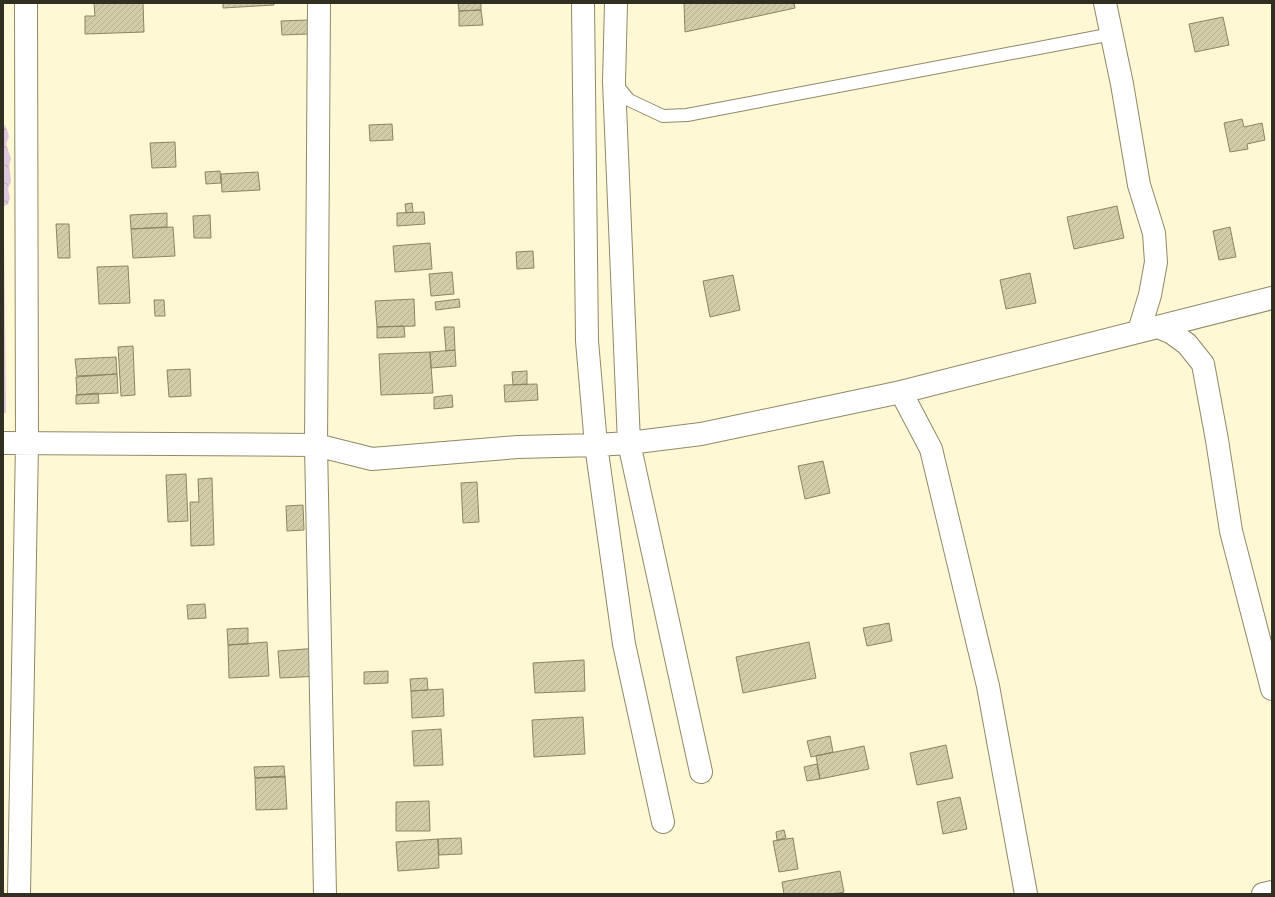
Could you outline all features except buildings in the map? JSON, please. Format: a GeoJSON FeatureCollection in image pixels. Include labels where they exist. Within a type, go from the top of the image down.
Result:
{"type":"FeatureCollection","features":[{"type":"Feature","properties":{"kind":"street"},"geometry":{"type":"LineString","coordinates":[[19,894],[27,443],[26,3]]}},
{"type":"Feature","properties":{"kind":"street"},"geometry":{"type":"LineString","coordinates":[[319,3],[316,446],[325,894]]}},
{"type":"Feature","properties":{"kind":"street"},"geometry":{"type":"LineString","coordinates":[[584,3],[587,341],[596,445],[624,644],[663,822]]}},
{"type":"Feature","properties":{"kind":"street"},"geometry":{"type":"LineString","coordinates":[[616,3],[614,82],[629,443],[701,772]]}},
{"type":"Feature","properties":{"kind":"street"},"geometry":{"type":"LineString","coordinates":[[1105,3],[1139,185],[1154,233],[1156,262],[1150,295],[1148,329]]}},
{"type":"Feature","properties":{"kind":"street"},"geometry":{"type":"LineString","coordinates":[[3,443],[316,446],[372,459],[518,447],[629,443],[701,434],[901,392],[1272,298]]}},
{"type":"Feature","properties":{"kind":"street"},"geometry":{"type":"LineString","coordinates":[[1148,329],[1172,333],[1187,344],[1203,364],[1217,440],[1231,531],[1272,689]]}},
{"type":"Feature","properties":{"kind":"street"},"geometry":{"type":"LineString","coordinates":[[901,392],[931,449],[988,686],[1026,894]]}},
{"type":"Feature","properties":{"kind":"street"},"geometry":{"type":"LineString","coordinates":[[1263,894],[1272,892]]}},
{"type":"Feature","properties":{"kind":"lane"},"geometry":{"type":"LineString","coordinates":[[614,82],[629,100],[663,116],[686,115],[1112,34]]}},
{"type":"Feature","properties":{"kind":"green space"},"geometry":{"type":"Polygon","coordinates":[[[5,125],[9,136],[6,144],[11,159],[9,165],[11,181],[8,189],[10,198],[8,204],[3,207],[3,126],[5,125]]]}},
{"type":"Feature","properties":{"kind":"green space"},"geometry":{"type":"Polygon","coordinates":[[[3,145],[6,413],[3,413],[3,145]]]}}]}
